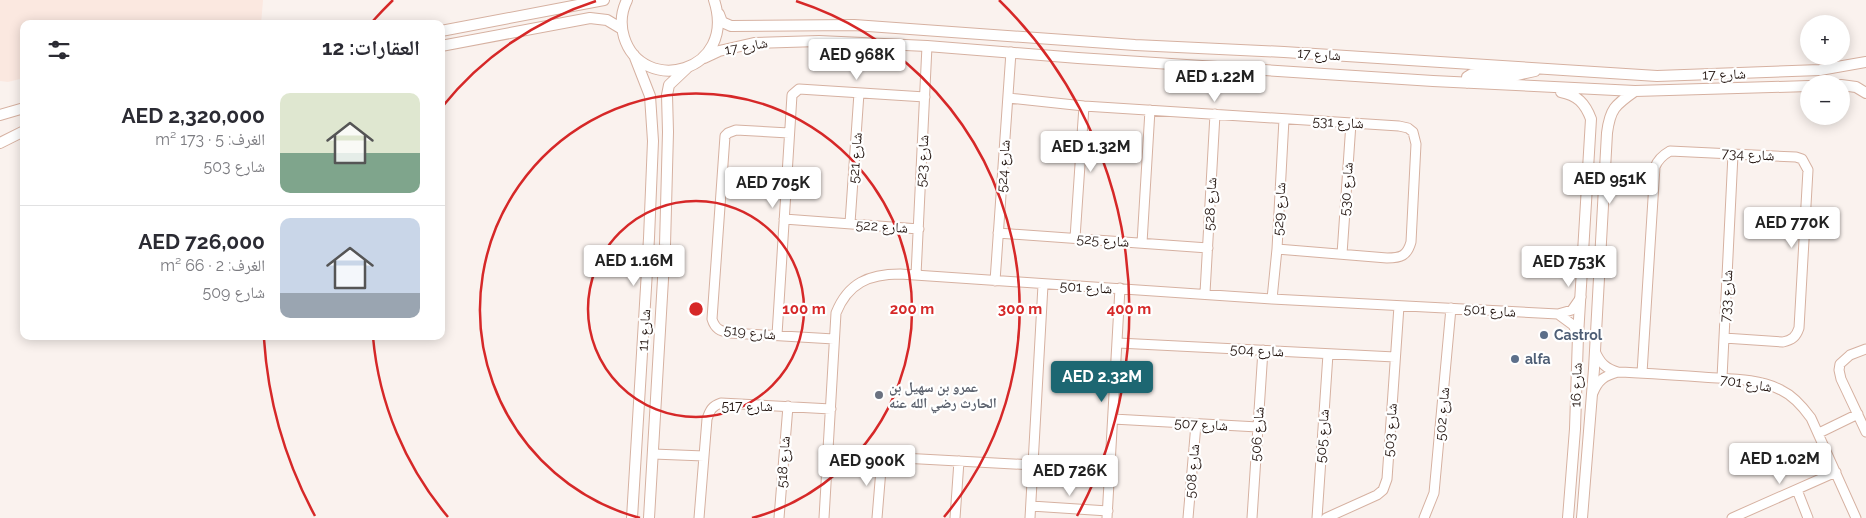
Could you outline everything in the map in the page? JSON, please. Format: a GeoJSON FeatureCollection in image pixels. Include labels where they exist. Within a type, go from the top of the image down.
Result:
{"type":"FeatureCollection","features":[{"type":"Feature","properties":{"kind":"street"},"geometry":{"type":"LineString","coordinates":[[445,30],[604,0]]}},
{"type":"Feature","properties":{"kind":"street"},"geometry":{"type":"LineString","coordinates":[[622,29],[621,17],[626,0]]}},
{"type":"Feature","properties":{"kind":"street"},"geometry":{"type":"LineString","coordinates":[[704,58],[714,45],[719,30],[719,14],[714,0]]}},
{"type":"Feature","properties":{"kind":"street","name":"شارع 17"},"geometry":{"type":"LineString","coordinates":[[719,14],[722,22],[732,26],[854,25],[1135,45],[1284,52],[1658,76],[1820,70],[1866,62]]}},
{"type":"Feature","properties":{"kind":"street"},"geometry":{"type":"LineString","coordinates":[[445,45],[590,18],[607,20],[622,29]]}},
{"type":"Feature","properties":{"kind":"street","name":"شارع 11"},"geometry":{"type":"LineString","coordinates":[[622,29],[626,43],[634,55],[650,96],[653,141],[650,238],[632,505],[634,518]]}},
{"type":"Feature","properties":{"kind":"street","name":"شارع 17"},"geometry":{"type":"LineString","coordinates":[[687,68],[704,58],[733,47],[782,41],[819,41],[927,46],[1078,58],[1634,92],[1800,86]]}},
{"type":"Feature","properties":{"kind":"street"},"geometry":{"type":"LineString","coordinates":[[1078,58],[1084,55],[1123,56],[1132,53],[1135,45]]}},
{"type":"Feature","properties":{"kind":"street","name":"شارع 523"},"geometry":{"type":"LineString","coordinates":[[916,275],[927,46]]}},
{"type":"Feature","properties":{"kind":"street","name":"شارع 524"},"geometry":{"type":"LineString","coordinates":[[995,281],[1011,52]]}},
{"type":"Feature","properties":{"kind":"street"},"geometry":{"type":"LineString","coordinates":[[634,55],[645,64],[659,70],[673,71],[687,68]]}},
{"type":"Feature","properties":{"kind":"street","name":"شارع 11"},"geometry":{"type":"LineString","coordinates":[[649,518],[665,245],[667,95],[669,85],[687,68]]}},
{"type":"Feature","properties":{"kind":"street"},"geometry":{"type":"LineString","coordinates":[[1467,82],[1467,77],[1472,74],[1517,76],[1545,69]]}},
{"type":"Feature","properties":{"kind":"street","name":"شارع 16"},"geometry":{"type":"LineString","coordinates":[[1528,86],[1571,94],[1587,108],[1591,118],[1578,336],[1575,429],[1568,518]]}},
{"type":"Feature","properties":{"kind":"street"},"geometry":{"type":"LineString","coordinates":[[1850,86],[1856,87],[1866,93]]}},
{"type":"Feature","properties":{"kind":"street"},"geometry":{"type":"LineString","coordinates":[[777,335],[789,132],[792,98],[795,91],[799,89],[925,97]]}},
{"type":"Feature","properties":{"kind":"street","name":"شارع 16"},"geometry":{"type":"LineString","coordinates":[[1582,518],[1592,398],[1609,117],[1616,105],[1634,92]]}},
{"type":"Feature","properties":{"kind":"street","name":"شارع 521"},"geometry":{"type":"LineString","coordinates":[[850,223],[859,93]]}},
{"type":"Feature","properties":{"kind":"street","name":"شارع 531"},"geometry":{"type":"LineString","coordinates":[[1008,98],[1084,106],[1399,126],[1408,128],[1413,132],[1416,144],[1411,242],[1409,250],[1404,256],[1398,258],[1277,249]]}},
{"type":"Feature","properties":{"kind":"street"},"geometry":{"type":"LineString","coordinates":[[1075,238],[1084,106]]}},
{"type":"Feature","properties":{"kind":"street"},"geometry":{"type":"LineString","coordinates":[[0,115],[20,109]]}},
{"type":"Feature","properties":{"kind":"street"},"geometry":{"type":"LineString","coordinates":[[1142,243],[1150,110]]}},
{"type":"Feature","properties":{"kind":"street","name":"شارع 528"},"geometry":{"type":"LineString","coordinates":[[1205,294],[1215,114]]}},
{"type":"Feature","properties":{"kind":"street","name":"شارع 529"},"geometry":{"type":"LineString","coordinates":[[1272,299],[1277,249],[1284,119]]}},
{"type":"Feature","properties":{"kind":"street","name":"شارع 530"},"geometry":{"type":"LineString","coordinates":[[1342,254],[1351,124]]}},
{"type":"Feature","properties":{"kind":"street","name":"شارع 519"},"geometry":{"type":"LineString","coordinates":[[789,132],[736,130],[725,136],[712,320],[714,326],[720,331],[730,333],[834,339]]}},
{"type":"Feature","properties":{"kind":"street"},"geometry":{"type":"LineString","coordinates":[[0,143],[20,133]]}},
{"type":"Feature","properties":{"kind":"street","name":"شارع 734"},"geometry":{"type":"LineString","coordinates":[[1642,373],[1655,167],[1662,155],[1670,151],[1796,157],[1802,159],[1808,170],[1799,328],[1796,336],[1783,342],[1724,338]]}},
{"type":"Feature","properties":{"kind":"street","name":"شارع 733"},"geometry":{"type":"LineString","coordinates":[[1722,378],[1733,154]]}},
{"type":"Feature","properties":{"kind":"street"},"geometry":{"type":"LineString","coordinates":[[1588,174],[1595,174],[1599,183],[1594,240],[1599,264]]}},
{"type":"Feature","properties":{"kind":"street","name":"شارع 522"},"geometry":{"type":"LineString","coordinates":[[784,219],[919,228]]}},
{"type":"Feature","properties":{"kind":"street","name":"شارع 525"},"geometry":{"type":"LineString","coordinates":[[998,233],[1208,248]]}},
{"type":"Feature","properties":{"kind":"street","name":"شارع 501"},"geometry":{"type":"LineString","coordinates":[[824,518],[836,314],[841,301],[847,293],[860,282],[884,274],[1272,299],[1558,314]]}},
{"type":"Feature","properties":{"kind":"street"},"geometry":{"type":"LineString","coordinates":[[1030,518],[1043,285]]}},
{"type":"Feature","properties":{"kind":"street"},"geometry":{"type":"LineString","coordinates":[[1031,506],[1107,514],[1120,288]]}},
{"type":"Feature","properties":{"kind":"street"},"geometry":{"type":"LineString","coordinates":[[1558,314],[1572,310],[1581,297]]}},
{"type":"Feature","properties":{"kind":"street","name":"شارع 503"},"geometry":{"type":"LineString","coordinates":[[1326,518],[1377,494],[1383,490],[1387,479],[1399,306]]}},
{"type":"Feature","properties":{"kind":"street","name":"شارع 502"},"geometry":{"type":"LineString","coordinates":[[1424,518],[1434,493],[1451,308]]}},
{"type":"Feature","properties":{"kind":"street"},"geometry":{"type":"LineString","coordinates":[[1558,314],[1573,325],[1578,336]]}},
{"type":"Feature","properties":{"kind":"street","name":"شارع 504"},"geometry":{"type":"LineString","coordinates":[[1118,343],[1395,357]]}},
{"type":"Feature","properties":{"kind":"street"},"geometry":{"type":"LineString","coordinates":[[1866,349],[1850,356],[1840,364],[1839,370],[1866,430]]}},
{"type":"Feature","properties":{"kind":"street","name":"شارع 506"},"geometry":{"type":"LineString","coordinates":[[1252,518],[1263,350]]}},
{"type":"Feature","properties":{"kind":"street","name":"شارع 701"},"geometry":{"type":"LineString","coordinates":[[1595,352],[1598,360],[1604,367],[1618,372],[1722,378],[1768,385],[1787,393],[1812,418],[1856,518]]}},
{"type":"Feature","properties":{"kind":"street","name":"شارع 505"},"geometry":{"type":"LineString","coordinates":[[1317,518],[1328,354]]}},
{"type":"Feature","properties":{"kind":"street"},"geometry":{"type":"LineString","coordinates":[[1592,398],[1599,381],[1605,376],[1618,372]]}},
{"type":"Feature","properties":{"kind":"street","name":"شارع 517"},"geometry":{"type":"LineString","coordinates":[[699,518],[707,419],[714,406],[721,403],[831,408]]}},
{"type":"Feature","properties":{"kind":"street","name":"شارع 518"},"geometry":{"type":"LineString","coordinates":[[779,518],[788,406]]}},
{"type":"Feature","properties":{"kind":"street"},"geometry":{"type":"LineString","coordinates":[[1819,433],[1858,414]]}},
{"type":"Feature","properties":{"kind":"street","name":"شارع 507"},"geometry":{"type":"LineString","coordinates":[[1113,419],[1258,428]]}},
{"type":"Feature","properties":{"kind":"street","name":"شارع 508"},"geometry":{"type":"LineString","coordinates":[[1188,518],[1196,424]]}},
{"type":"Feature","properties":{"kind":"street"},"geometry":{"type":"LineString","coordinates":[[653,454],[704,456]]}},
{"type":"Feature","properties":{"kind":"street"},"geometry":{"type":"LineString","coordinates":[[828,454],[1034,465]]}},
{"type":"Feature","properties":{"kind":"street"},"geometry":{"type":"LineString","coordinates":[[877,518],[882,457]]}},
{"type":"Feature","properties":{"kind":"street"},"geometry":{"type":"LineString","coordinates":[[955,518],[959,461]]}},
{"type":"Feature","properties":{"kind":"street"},"geometry":{"type":"LineString","coordinates":[[1733,518],[1836,472]]}},
{"type":"Feature","properties":{"kind":"street"},"geometry":{"type":"LineString","coordinates":[[1797,490],[1808,518]]}},
{"type":"Feature","properties":{"kind":"shaded area"},"geometry":{"type":"Polygon","coordinates":[[[0,0],[263,0],[261,20],[20,20],[20,79],[8,82],[0,81],[0,0]]]}},
{"type":"Feature","properties":{"kind":"place","name":"Castrol"},"geometry":{"type":"Point","coordinates":[1544,335]}},
{"type":"Feature","properties":{"kind":"place","name":"alfa"},"geometry":{"type":"Point","coordinates":[1515,359]}},
{"type":"Feature","properties":{"kind":"place","name":"عمرو بن سهيل بن الحارث رضي الله عنه"},"geometry":{"type":"Point","coordinates":[879,395]}}]}
